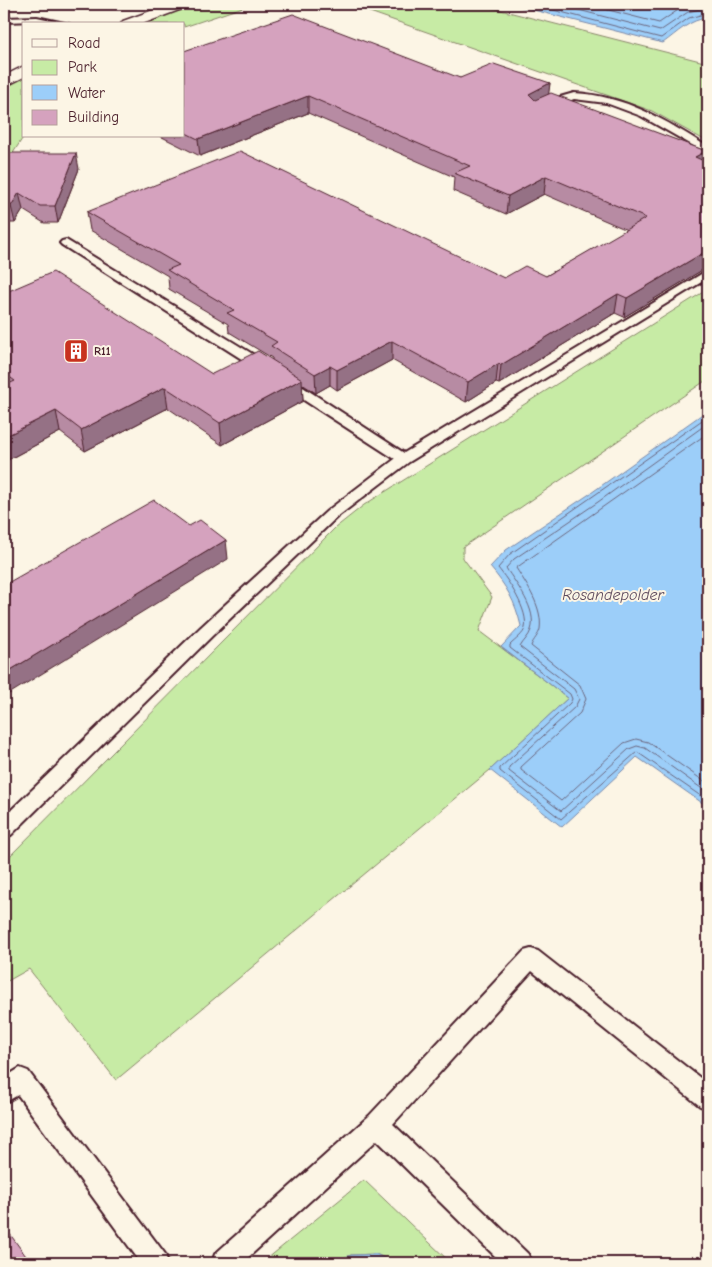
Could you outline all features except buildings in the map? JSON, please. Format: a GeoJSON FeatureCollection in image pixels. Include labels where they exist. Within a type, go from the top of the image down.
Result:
{"type":"FeatureCollection","features":[{"type":"Feature","properties":{"kind":"street"},"geometry":{"type":"LineString","coordinates":[[133,22],[182,4]]}},
{"type":"Feature","properties":{"kind":"street"},"geometry":{"type":"LineString","coordinates":[[4,82],[22,71]]}},
{"type":"Feature","properties":{"kind":"lane"},"geometry":{"type":"LineString","coordinates":[[11,12],[26,18],[51,22]]}},
{"type":"Feature","properties":{"kind":"lane"},"geometry":{"type":"LineString","coordinates":[[4,20],[26,18]]}},
{"type":"Feature","properties":{"kind":"lane"},"geometry":{"type":"LineString","coordinates":[[534,112],[574,96],[597,98],[626,106],[664,124],[708,151]]}},
{"type":"Feature","properties":{"kind":"lane"},"geometry":{"type":"LineString","coordinates":[[66,243],[404,458]]}},
{"type":"Feature","properties":{"kind":"lane"},"geometry":{"type":"LineString","coordinates":[[4,829],[207,631],[332,514],[404,458],[708,273]]}},
{"type":"Feature","properties":{"kind":"lane"},"geometry":{"type":"LineString","coordinates":[[224,1263],[377,1124],[530,958],[708,1098]]}},
{"type":"Feature","properties":{"kind":"lane"},"geometry":{"type":"LineString","coordinates":[[4,1092],[20,1079],[156,1263]]}},
{"type":"Feature","properties":{"kind":"lane"},"geometry":{"type":"LineString","coordinates":[[377,1124],[519,1263]]}},
{"type":"Feature","properties":{"kind":"green space"},"geometry":{"type":"Polygon","coordinates":[[[187,4],[252,4],[185,27],[185,22],[138,22],[187,4]]]}},
{"type":"Feature","properties":{"kind":"green space"},"geometry":{"type":"Polygon","coordinates":[[[347,4],[477,4],[708,63],[708,142],[652,111],[347,4]]]}},
{"type":"Feature","properties":{"kind":"green space"},"geometry":{"type":"Polygon","coordinates":[[[22,76],[23,138],[4,167],[4,90],[22,76]]]}},
{"type":"Feature","properties":{"kind":"green space"},"geometry":{"type":"Polygon","coordinates":[[[708,289],[708,379],[463,547],[463,558],[492,597],[479,631],[568,698],[490,770],[116,1080],[29,969],[4,983],[4,862],[335,528],[364,505],[708,289]]]}},
{"type":"Feature","properties":{"kind":"green space"},"geometry":{"type":"Polygon","coordinates":[[[364,1180],[451,1263],[394,1263],[376,1254],[351,1255],[332,1263],[262,1263],[364,1180]]]}},
{"type":"Feature","properties":{"kind":"water"},"geometry":{"type":"Polygon","coordinates":[[[510,4],[708,4],[708,18],[695,21],[663,43],[510,4]]]}},
{"type":"Feature","properties":{"kind":"water","name":"Rosandepolder"},"geometry":{"type":"Polygon","coordinates":[[[708,410],[708,807],[637,757],[562,827],[490,770],[568,698],[501,647],[521,626],[510,595],[490,567],[506,550],[591,493],[708,410]]]}},
{"type":"Feature","properties":{"kind":"water"},"geometry":{"type":"Polygon","coordinates":[[[376,1254],[394,1263],[332,1263],[351,1255],[376,1254]]]}},
{"type":"Feature","properties":{"kind":"place","name":"R11"},"geometry":{"type":"Point","coordinates":[76,351]}}]}
